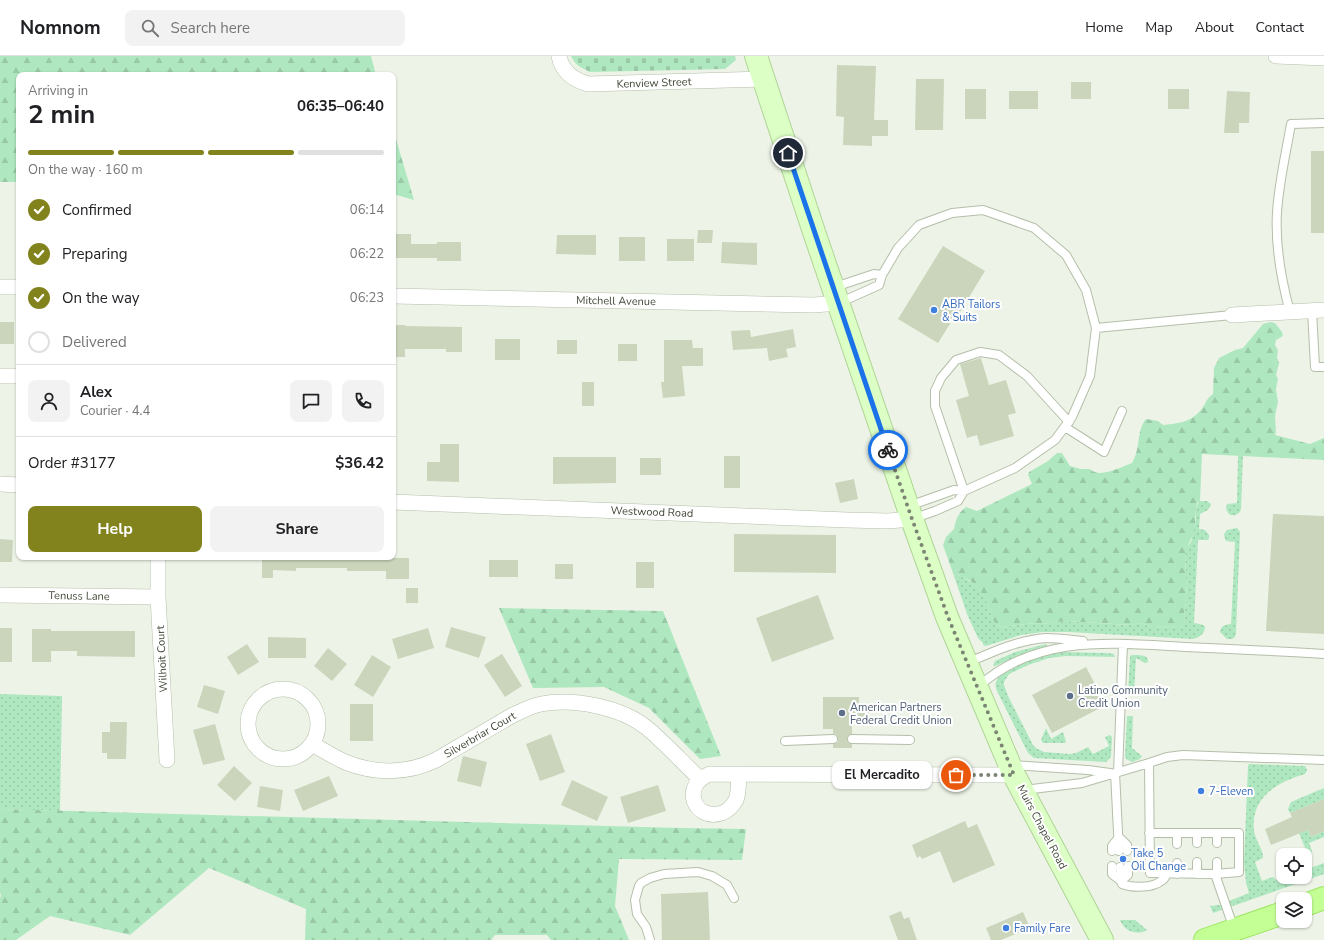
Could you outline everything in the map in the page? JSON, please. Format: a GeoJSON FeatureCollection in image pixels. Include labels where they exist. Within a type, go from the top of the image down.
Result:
{"type":"FeatureCollection","features":[{"type":"Feature","properties":{"kind":"main road","name":"Muirs Chapel Road"},"geometry":{"type":"LineString","coordinates":[[756,56],[835,296],[910,513],[948,617],[1015,777],[1102,940]]}},
{"type":"Feature","properties":{"kind":"main road"},"geometry":{"type":"LineString","coordinates":[[1312,902],[1324,898]]}},
{"type":"Feature","properties":{"kind":"main road"},"geometry":{"type":"LineString","coordinates":[[1205,940],[1276,915]]}},
{"type":"Feature","properties":{"kind":"street","name":"Kenview Street"},"geometry":{"type":"LineString","coordinates":[[559,56],[564,69],[570,76],[579,82],[588,84],[764,79]]}},
{"type":"Feature","properties":{"kind":"street"},"geometry":{"type":"LineString","coordinates":[[1276,56],[1324,58]]}},
{"type":"Feature","properties":{"kind":"street"},"geometry":{"type":"LineString","coordinates":[[0,287],[16,287]]}},
{"type":"Feature","properties":{"kind":"street","name":"Mitchell Avenue"},"geometry":{"type":"LineString","coordinates":[[396,296],[806,305],[835,296]]}},
{"type":"Feature","properties":{"kind":"street"},"geometry":{"type":"LineString","coordinates":[[1232,315],[1318,310]]}},
{"type":"Feature","properties":{"kind":"street"},"geometry":{"type":"LineString","coordinates":[[0,376],[16,376]]}},
{"type":"Feature","properties":{"kind":"street"},"geometry":{"type":"LineString","coordinates":[[0,484],[16,485]]}},
{"type":"Feature","properties":{"kind":"street","name":"Westwood Road"},"geometry":{"type":"LineString","coordinates":[[396,502],[888,521],[910,513]]}},
{"type":"Feature","properties":{"kind":"street","name":"Wilhoit Court"},"geometry":{"type":"LineString","coordinates":[[158,560],[158,597],[167,760]]}},
{"type":"Feature","properties":{"kind":"street","name":"Tenuss Lane"},"geometry":{"type":"LineString","coordinates":[[0,595],[158,597]]}},
{"type":"Feature","properties":{"kind":"street"},"geometry":{"type":"LineString","coordinates":[[281,689],[296,691],[303,695],[314,707],[317,714],[318,730],[312,744],[300,755],[285,759],[277,759],[262,753],[252,741],[247,726],[250,710],[254,703],[266,693],[281,689]]}},
{"type":"Feature","properties":{"kind":"street","name":"Silverbriar Court"},"geometry":{"type":"LineString","coordinates":[[312,744],[345,762],[358,766],[387,771],[409,770],[436,760],[512,715],[526,709],[541,704],[576,703],[599,706],[613,710],[633,719],[646,727],[700,779]]}},
{"type":"Feature","properties":{"kind":"street"},"geometry":{"type":"LineString","coordinates":[[739,775],[737,799],[726,811],[717,814],[709,814],[702,812],[696,805],[693,798],[695,785],[700,779],[710,774],[1015,777]]}},
{"type":"Feature","properties":{"kind":"lane"},"geometry":{"type":"LineString","coordinates":[[1290,312],[1281,274],[1277,236],[1277,213],[1291,124],[1324,123]]}},
{"type":"Feature","properties":{"kind":"lane"},"geometry":{"type":"LineString","coordinates":[[835,296],[879,285],[882,276],[898,248],[919,225],[952,213],[983,210],[1034,228],[1066,255],[1086,290],[1096,328],[1090,376],[1067,425],[1055,440],[1015,468],[964,491],[954,490],[910,513]]}},
{"type":"Feature","properties":{"kind":"lane"},"geometry":{"type":"LineString","coordinates":[[835,296],[874,274],[882,276]]}},
{"type":"Feature","properties":{"kind":"lane"},"geometry":{"type":"LineString","coordinates":[[1318,310],[1315,368],[1324,367]]}},
{"type":"Feature","properties":{"kind":"lane"},"geometry":{"type":"LineString","coordinates":[[1096,328],[1232,315]]}},
{"type":"Feature","properties":{"kind":"lane"},"geometry":{"type":"LineString","coordinates":[[910,513],[935,511],[958,501],[964,491],[935,406],[935,391],[941,378],[956,360],[980,352],[999,355],[1027,376],[1067,425],[1104,452],[1122,411]]}},
{"type":"Feature","properties":{"kind":"lane"},"geometry":{"type":"LineString","coordinates":[[967,663],[1011,645],[1046,638],[1104,643],[1324,654]]}},
{"type":"Feature","properties":{"kind":"lane"},"geometry":{"type":"LineString","coordinates":[[977,687],[987,678],[1006,666],[1035,654],[1068,646],[1104,643]]}},
{"type":"Feature","properties":{"kind":"lane"},"geometry":{"type":"LineString","coordinates":[[1118,837],[1127,845],[1120,851],[1112,846],[1118,837],[1115,773],[1123,644]]}},
{"type":"Feature","properties":{"kind":"lane"},"geometry":{"type":"LineString","coordinates":[[785,741],[833,739]]}},
{"type":"Feature","properties":{"kind":"lane"},"geometry":{"type":"LineString","coordinates":[[852,739],[910,740]]}},
{"type":"Feature","properties":{"kind":"lane"},"geometry":{"type":"LineString","coordinates":[[1015,777],[1082,783],[1149,764],[1167,757],[1189,754],[1324,760]]}},
{"type":"Feature","properties":{"kind":"lane"},"geometry":{"type":"LineString","coordinates":[[1149,764],[1149,833],[1150,873],[1216,874],[1239,872],[1239,833],[1149,833]]}},
{"type":"Feature","properties":{"kind":"lane"},"geometry":{"type":"LineString","coordinates":[[1015,777],[1088,770],[1115,773]]}},
{"type":"Feature","properties":{"kind":"lane"},"geometry":{"type":"LineString","coordinates":[[1177,833],[1177,844]]}},
{"type":"Feature","properties":{"kind":"lane"},"geometry":{"type":"LineString","coordinates":[[1197,833],[1197,844]]}},
{"type":"Feature","properties":{"kind":"lane"},"geometry":{"type":"LineString","coordinates":[[1217,833],[1217,843]]}},
{"type":"Feature","properties":{"kind":"lane"},"geometry":{"type":"LineString","coordinates":[[1197,862],[1197,874]]}},
{"type":"Feature","properties":{"kind":"lane"},"geometry":{"type":"LineString","coordinates":[[1218,862],[1216,874],[1234,930]]}},
{"type":"Feature","properties":{"kind":"lane"},"geometry":{"type":"LineString","coordinates":[[1177,863],[1177,874]]}},
{"type":"Feature","properties":{"kind":"lane"},"geometry":{"type":"LineString","coordinates":[[1121,881],[1128,875],[1120,866],[1112,874],[1121,881],[1122,884],[1127,886],[1148,886],[1161,882],[1167,873]]}},
{"type":"Feature","properties":{"kind":"lane"},"geometry":{"type":"LineString","coordinates":[[650,940],[646,927],[637,914],[635,900],[641,883],[650,878],[664,874],[698,872],[712,876],[727,885],[734,898]]}},
{"type":"Feature","properties":{"kind":"green space"},"geometry":{"type":"Polygon","coordinates":[[[0,56],[371,56],[375,72],[16,72],[16,182],[0,182],[0,56]]]}},
{"type":"Feature","properties":{"kind":"green space"},"geometry":{"type":"Polygon","coordinates":[[[571,56],[735,56],[736,60],[725,69],[590,72],[574,62],[571,56]]]}},
{"type":"Feature","properties":{"kind":"green space"},"geometry":{"type":"Polygon","coordinates":[[[396,139],[414,200],[396,195],[396,139]]]}},
{"type":"Feature","properties":{"kind":"green space"},"geometry":{"type":"Polygon","coordinates":[[[1270,322],[1275,323],[1282,332],[1283,336],[1276,340],[1275,345],[1278,350],[1277,357],[1279,363],[1276,375],[1278,379],[1276,389],[1278,402],[1275,416],[1275,435],[1310,444],[1324,438],[1324,460],[1202,454],[1200,501],[1197,503],[1194,531],[1185,555],[1187,598],[1184,613],[1185,621],[1183,626],[1149,626],[1140,623],[1130,625],[1066,621],[1000,627],[997,625],[994,622],[986,600],[977,587],[969,580],[958,574],[954,576],[943,545],[946,537],[954,529],[959,514],[966,507],[977,511],[1032,484],[1028,475],[1029,472],[1048,461],[1057,453],[1062,453],[1070,466],[1081,469],[1090,469],[1099,473],[1104,473],[1132,463],[1137,452],[1141,429],[1146,419],[1158,421],[1163,425],[1186,421],[1195,416],[1213,394],[1214,368],[1219,358],[1235,350],[1243,348],[1263,324],[1270,322]]]}},
{"type":"Feature","properties":{"kind":"green space"},"geometry":{"type":"Polygon","coordinates":[[[1238,455],[1243,455],[1241,509],[1238,514],[1230,515],[1226,508],[1227,504],[1237,503],[1238,455]]]}},
{"type":"Feature","properties":{"kind":"green space"},"geometry":{"type":"Polygon","coordinates":[[[1199,501],[1207,501],[1211,504],[1208,510],[1200,514],[1199,529],[1205,530],[1209,535],[1209,539],[1198,540],[1194,623],[1205,626],[1203,633],[1200,636],[1193,639],[1043,632],[1021,635],[986,646],[983,645],[978,638],[967,614],[954,576],[957,574],[969,581],[978,589],[989,606],[994,622],[1000,627],[1066,621],[1129,625],[1140,623],[1149,626],[1182,626],[1185,621],[1184,613],[1187,598],[1185,555],[1186,548],[1191,542],[1196,519],[1196,508],[1199,501]]]}},
{"type":"Feature","properties":{"kind":"green space"},"geometry":{"type":"Polygon","coordinates":[[[1237,528],[1240,532],[1236,633],[1235,637],[1232,639],[1227,639],[1220,632],[1222,627],[1231,624],[1235,542],[1226,541],[1224,534],[1227,530],[1237,528]]]}},
{"type":"Feature","properties":{"kind":"green space"},"geometry":{"type":"Polygon","coordinates":[[[499,608],[663,611],[721,756],[700,759],[649,708],[604,687],[533,688],[499,608]]]}},
{"type":"Feature","properties":{"kind":"green space"},"geometry":{"type":"Polygon","coordinates":[[[1046,644],[1047,646],[1027,652],[998,665],[993,665],[995,661],[1015,652],[1046,644]]]}},
{"type":"Feature","properties":{"kind":"green space"},"geometry":{"type":"Polygon","coordinates":[[[1058,652],[1108,653],[1114,654],[1115,657],[1067,656],[1049,658],[1028,665],[1009,674],[1004,682],[1008,696],[1033,745],[1036,748],[1044,752],[1070,754],[1076,753],[1088,747],[1093,754],[1109,746],[1105,737],[1110,735],[1112,737],[1111,757],[1106,762],[1034,758],[1028,753],[997,690],[996,682],[1005,672],[1023,663],[1058,652]]]}},
{"type":"Feature","properties":{"kind":"green space"},"geometry":{"type":"Polygon","coordinates":[[[1130,656],[1145,656],[1148,659],[1148,662],[1145,663],[1136,658],[1134,694],[1128,693],[1130,656]]]}},
{"type":"Feature","properties":{"kind":"green space"},"geometry":{"type":"Polygon","coordinates":[[[0,694],[62,696],[60,811],[0,809],[0,694]]]}},
{"type":"Feature","properties":{"kind":"green space"},"geometry":{"type":"Polygon","coordinates":[[[1127,716],[1133,716],[1132,748],[1142,756],[1140,759],[1132,762],[1126,759],[1125,755],[1127,716]]]}},
{"type":"Feature","properties":{"kind":"green space"},"geometry":{"type":"Polygon","coordinates":[[[1046,728],[1051,739],[1063,732],[1066,742],[1043,743],[1041,740],[1046,728]]]}},
{"type":"Feature","properties":{"kind":"green space"},"geometry":{"type":"Polygon","coordinates":[[[1249,764],[1305,766],[1307,770],[1305,774],[1285,782],[1268,793],[1256,809],[1254,819],[1254,831],[1262,851],[1263,858],[1255,862],[1262,881],[1273,877],[1276,880],[1276,884],[1296,884],[1213,913],[1210,906],[1219,905],[1249,893],[1246,883],[1244,862],[1249,764]]]}},
{"type":"Feature","properties":{"kind":"green space"},"geometry":{"type":"Polygon","coordinates":[[[1324,788],[1324,799],[1290,813],[1288,809],[1291,802],[1324,788]]]}},
{"type":"Feature","properties":{"kind":"green space"},"geometry":{"type":"Polygon","coordinates":[[[0,809],[746,829],[742,860],[619,859],[615,906],[629,940],[551,940],[547,935],[495,935],[491,940],[305,940],[306,909],[209,868],[130,935],[50,916],[16,940],[0,940],[0,809]]]}},
{"type":"Feature","properties":{"kind":"green space"},"geometry":{"type":"Polygon","coordinates":[[[1308,830],[1311,837],[1324,831],[1324,837],[1309,843],[1311,848],[1305,848],[1299,833],[1308,830]]]}},
{"type":"Feature","properties":{"kind":"green space"},"geometry":{"type":"Polygon","coordinates":[[[1324,863],[1324,874],[1312,878],[1312,867],[1324,863]]]}},
{"type":"Feature","properties":{"kind":"green space"},"geometry":{"type":"Polygon","coordinates":[[[1120,920],[1135,920],[1147,930],[1139,933],[1128,930],[1124,927],[1120,920]]]}},
{"type":"Feature","properties":{"kind":"building"},"geometry":{"type":"Polygon","coordinates":[[[837,65],[876,66],[874,120],[888,120],[888,136],[872,136],[872,146],[843,145],[844,117],[836,116],[837,65]]]}},
{"type":"Feature","properties":{"kind":"building"},"geometry":{"type":"Polygon","coordinates":[[[916,79],[944,79],[943,130],[915,130],[916,79]]]}},
{"type":"Feature","properties":{"kind":"building"},"geometry":{"type":"Polygon","coordinates":[[[1071,82],[1091,82],[1091,99],[1071,99],[1071,82]]]}},
{"type":"Feature","properties":{"kind":"building"},"geometry":{"type":"Polygon","coordinates":[[[965,89],[986,89],[986,119],[965,119],[965,89]]]}},
{"type":"Feature","properties":{"kind":"building"},"geometry":{"type":"Polygon","coordinates":[[[1168,89],[1189,89],[1189,109],[1168,109],[1168,89]]]}},
{"type":"Feature","properties":{"kind":"building"},"geometry":{"type":"Polygon","coordinates":[[[1009,91],[1038,91],[1038,109],[1009,109],[1009,91]]]}},
{"type":"Feature","properties":{"kind":"building"},"geometry":{"type":"Polygon","coordinates":[[[1227,91],[1250,92],[1249,123],[1239,123],[1239,133],[1224,133],[1227,91]]]}},
{"type":"Feature","properties":{"kind":"building"},"geometry":{"type":"Polygon","coordinates":[[[1311,151],[1324,151],[1324,233],[1311,233],[1311,151]]]}},
{"type":"Feature","properties":{"kind":"building"},"geometry":{"type":"Polygon","coordinates":[[[698,230],[713,230],[712,243],[697,243],[698,230]]]}},
{"type":"Feature","properties":{"kind":"building"},"geometry":{"type":"Polygon","coordinates":[[[396,234],[411,234],[411,244],[461,242],[461,261],[437,261],[437,258],[396,258],[396,234]]]}},
{"type":"Feature","properties":{"kind":"building"},"geometry":{"type":"Polygon","coordinates":[[[557,235],[596,235],[596,255],[556,254],[557,235]]]}},
{"type":"Feature","properties":{"kind":"building"},"geometry":{"type":"Polygon","coordinates":[[[619,237],[645,237],[645,261],[619,261],[619,237]]]}},
{"type":"Feature","properties":{"kind":"building"},"geometry":{"type":"Polygon","coordinates":[[[667,239],[694,239],[694,261],[667,261],[667,239]]]}},
{"type":"Feature","properties":{"kind":"building"},"geometry":{"type":"Polygon","coordinates":[[[722,242],[757,243],[757,265],[721,263],[722,242]]]}},
{"type":"Feature","properties":{"kind":"building"},"geometry":{"type":"Polygon","coordinates":[[[943,246],[985,271],[960,312],[958,311],[938,343],[898,319],[943,246]]]}},
{"type":"Feature","properties":{"kind":"building"},"geometry":{"type":"Polygon","coordinates":[[[0,322],[14,322],[14,344],[0,344],[0,322]]]}},
{"type":"Feature","properties":{"kind":"building"},"geometry":{"type":"Polygon","coordinates":[[[396,325],[462,327],[462,352],[446,352],[446,349],[405,349],[405,357],[396,357],[396,325]]]}},
{"type":"Feature","properties":{"kind":"building"},"geometry":{"type":"Polygon","coordinates":[[[793,329],[796,347],[786,349],[788,357],[769,361],[767,348],[733,350],[731,331],[750,330],[751,337],[793,329]]]}},
{"type":"Feature","properties":{"kind":"building"},"geometry":{"type":"Polygon","coordinates":[[[495,339],[520,339],[520,360],[495,360],[495,339]]]}},
{"type":"Feature","properties":{"kind":"building"},"geometry":{"type":"Polygon","coordinates":[[[557,340],[577,340],[577,354],[557,354],[557,340]]]}},
{"type":"Feature","properties":{"kind":"building"},"geometry":{"type":"Polygon","coordinates":[[[664,340],[692,340],[693,348],[703,348],[703,366],[682,366],[685,396],[663,398],[661,382],[664,382],[664,340]]]}},
{"type":"Feature","properties":{"kind":"building"},"geometry":{"type":"Polygon","coordinates":[[[618,344],[637,344],[637,361],[618,361],[618,344]]]}},
{"type":"Feature","properties":{"kind":"building"},"geometry":{"type":"Polygon","coordinates":[[[981,358],[989,385],[1006,380],[1016,413],[1008,415],[1014,436],[980,446],[977,435],[967,438],[956,400],[969,396],[960,364],[981,358]]]}},
{"type":"Feature","properties":{"kind":"building"},"geometry":{"type":"Polygon","coordinates":[[[582,382],[594,382],[594,406],[582,406],[582,382]]]}},
{"type":"Feature","properties":{"kind":"building"},"geometry":{"type":"Polygon","coordinates":[[[440,444],[459,444],[459,482],[427,481],[427,462],[440,462],[440,444]]]}},
{"type":"Feature","properties":{"kind":"building"},"geometry":{"type":"Polygon","coordinates":[[[724,456],[740,456],[740,488],[724,488],[724,456]]]}},
{"type":"Feature","properties":{"kind":"building"},"geometry":{"type":"Polygon","coordinates":[[[553,457],[616,457],[616,483],[553,484],[553,457]]]}},
{"type":"Feature","properties":{"kind":"building"},"geometry":{"type":"Polygon","coordinates":[[[640,458],[661,458],[661,475],[640,475],[640,458]]]}},
{"type":"Feature","properties":{"kind":"building"},"geometry":{"type":"Polygon","coordinates":[[[854,479],[858,499],[840,503],[835,483],[854,479]]]}},
{"type":"Feature","properties":{"kind":"building"},"geometry":{"type":"Polygon","coordinates":[[[1273,514],[1324,516],[1324,634],[1266,631],[1273,514]]]}},
{"type":"Feature","properties":{"kind":"building"},"geometry":{"type":"Polygon","coordinates":[[[734,534],[836,535],[836,573],[734,572],[734,534]]]}},
{"type":"Feature","properties":{"kind":"building"},"geometry":{"type":"Polygon","coordinates":[[[0,539],[13,540],[12,562],[0,562],[0,539]]]}},
{"type":"Feature","properties":{"kind":"building"},"geometry":{"type":"Polygon","coordinates":[[[396,558],[409,558],[409,579],[386,579],[386,571],[347,571],[347,568],[296,568],[296,571],[273,570],[273,578],[262,578],[262,560],[396,560],[396,558]]]}},
{"type":"Feature","properties":{"kind":"building"},"geometry":{"type":"Polygon","coordinates":[[[489,560],[518,560],[518,577],[489,577],[489,560]]]}},
{"type":"Feature","properties":{"kind":"building"},"geometry":{"type":"Polygon","coordinates":[[[636,562],[654,562],[654,588],[636,588],[636,562]]]}},
{"type":"Feature","properties":{"kind":"building"},"geometry":{"type":"Polygon","coordinates":[[[555,564],[573,564],[573,579],[555,579],[555,564]]]}},
{"type":"Feature","properties":{"kind":"building"},"geometry":{"type":"Polygon","coordinates":[[[406,588],[418,588],[418,603],[406,603],[406,588]]]}},
{"type":"Feature","properties":{"kind":"building"},"geometry":{"type":"Polygon","coordinates":[[[818,595],[834,639],[772,662],[756,618],[818,595]]]}},
{"type":"Feature","properties":{"kind":"building"},"geometry":{"type":"Polygon","coordinates":[[[451,627],[486,637],[479,658],[445,647],[451,627]]]}},
{"type":"Feature","properties":{"kind":"building"},"geometry":{"type":"Polygon","coordinates":[[[0,628],[12,628],[12,662],[0,662],[0,628]]]}},
{"type":"Feature","properties":{"kind":"building"},"geometry":{"type":"Polygon","coordinates":[[[428,628],[434,648],[398,659],[392,639],[428,628]]]}},
{"type":"Feature","properties":{"kind":"building"},"geometry":{"type":"Polygon","coordinates":[[[32,629],[51,629],[51,631],[135,631],[135,657],[77,656],[77,651],[51,651],[51,662],[32,662],[32,629]]]}},
{"type":"Feature","properties":{"kind":"building"},"geometry":{"type":"Polygon","coordinates":[[[268,637],[306,638],[306,658],[268,658],[268,637]]]}},
{"type":"Feature","properties":{"kind":"building"},"geometry":{"type":"Polygon","coordinates":[[[247,644],[259,662],[238,675],[227,657],[247,644]]]}},
{"type":"Feature","properties":{"kind":"building"},"geometry":{"type":"Polygon","coordinates":[[[328,648],[347,664],[332,681],[314,666],[328,648]]]}},
{"type":"Feature","properties":{"kind":"building"},"geometry":{"type":"Polygon","coordinates":[[[502,654],[522,686],[505,697],[484,665],[502,654]]]}},
{"type":"Feature","properties":{"kind":"building"},"geometry":{"type":"Polygon","coordinates":[[[372,655],[391,667],[373,697],[354,685],[372,655]]]}},
{"type":"Feature","properties":{"kind":"building"},"geometry":{"type":"Polygon","coordinates":[[[1086,667],[1106,705],[1052,733],[1032,695],[1086,667]]]}},
{"type":"Feature","properties":{"kind":"building"},"geometry":{"type":"Polygon","coordinates":[[[204,685],[225,691],[218,714],[197,707],[204,685]]]}},
{"type":"Feature","properties":{"kind":"building"},"geometry":{"type":"Polygon","coordinates":[[[823,697],[859,697],[859,705],[869,705],[869,720],[852,720],[852,734],[848,736],[847,739],[849,743],[852,744],[852,748],[833,748],[833,744],[838,742],[838,738],[836,734],[833,734],[833,729],[823,729],[823,697]]]}},
{"type":"Feature","properties":{"kind":"building"},"geometry":{"type":"Polygon","coordinates":[[[350,704],[373,704],[373,741],[350,741],[350,704]]]}},
{"type":"Feature","properties":{"kind":"building"},"geometry":{"type":"Polygon","coordinates":[[[110,722],[127,722],[126,759],[107,759],[107,753],[102,753],[102,732],[110,732],[110,722]]]}},
{"type":"Feature","properties":{"kind":"building"},"geometry":{"type":"Polygon","coordinates":[[[215,724],[225,760],[203,765],[193,730],[215,724]]]}},
{"type":"Feature","properties":{"kind":"building"},"geometry":{"type":"Polygon","coordinates":[[[551,734],[565,772],[540,781],[526,744],[551,734]]]}},
{"type":"Feature","properties":{"kind":"building"},"geometry":{"type":"Polygon","coordinates":[[[463,756],[487,762],[481,787],[457,781],[463,756]]]}},
{"type":"Feature","properties":{"kind":"building"},"geometry":{"type":"Polygon","coordinates":[[[234,766],[252,783],[235,801],[217,785],[234,766]]]}},
{"type":"Feature","properties":{"kind":"building"},"geometry":{"type":"Polygon","coordinates":[[[329,776],[338,796],[303,811],[294,790],[329,776]]]}},
{"type":"Feature","properties":{"kind":"building"},"geometry":{"type":"Polygon","coordinates":[[[572,780],[608,797],[597,821],[561,805],[572,780]]]}},
{"type":"Feature","properties":{"kind":"building"},"geometry":{"type":"Polygon","coordinates":[[[658,785],[666,811],[628,823],[620,797],[658,785]]]}},
{"type":"Feature","properties":{"kind":"building"},"geometry":{"type":"Polygon","coordinates":[[[260,786],[283,790],[280,811],[257,807],[260,786]]]}},
{"type":"Feature","properties":{"kind":"building"},"geometry":{"type":"Polygon","coordinates":[[[1324,799],[1324,831],[1311,837],[1308,830],[1271,845],[1265,829],[1292,817],[1290,813],[1324,799]]]}},
{"type":"Feature","properties":{"kind":"building"},"geometry":{"type":"Polygon","coordinates":[[[965,821],[968,828],[977,824],[995,865],[953,883],[940,851],[922,859],[920,856],[917,858],[912,845],[965,821]]]}},
{"type":"Feature","properties":{"kind":"building"},"geometry":{"type":"Polygon","coordinates":[[[708,892],[710,940],[662,940],[661,894],[708,892]]]}},
{"type":"Feature","properties":{"kind":"building"},"geometry":{"type":"Polygon","coordinates":[[[901,911],[904,919],[909,917],[917,940],[898,940],[889,916],[901,911]]]}},
{"type":"Feature","properties":{"kind":"building"},"geometry":{"type":"Polygon","coordinates":[[[1023,912],[1030,928],[1001,940],[991,940],[986,928],[1023,912]]]}},
{"type":"Feature","properties":{"kind":"way so far"},"geometry":{"type":"LineString","coordinates":[[888,450],[948,617],[1014,775],[956,775]]}},
{"type":"Feature","properties":{"kind":"place","name":"ABR Tailors & Suits"},"geometry":{"type":"Point","coordinates":[934,310]}},
{"type":"Feature","properties":{"kind":"place","name":"Latino Community Credit Union"},"geometry":{"type":"Point","coordinates":[1070,696]}},
{"type":"Feature","properties":{"kind":"place","name":"American Partners Federal Credit Union"},"geometry":{"type":"Point","coordinates":[842,713]}},
{"type":"Feature","properties":{"kind":"place","name":"El Mercadito"},"geometry":{"type":"Point","coordinates":[956,775]}},
{"type":"Feature","properties":{"kind":"place","name":"7-Eleven"},"geometry":{"type":"Point","coordinates":[1201,791]}},
{"type":"Feature","properties":{"kind":"place","name":"Take 5 Oil Change"},"geometry":{"type":"Point","coordinates":[1123,859]}},
{"type":"Feature","properties":{"kind":"place","name":"Family Fare"},"geometry":{"type":"Point","coordinates":[1006,928]}},
{"type":"Feature","properties":{"kind":"route"},"geometry":{"type":"LineString","coordinates":[[788,153],[888,450]]}}]}
